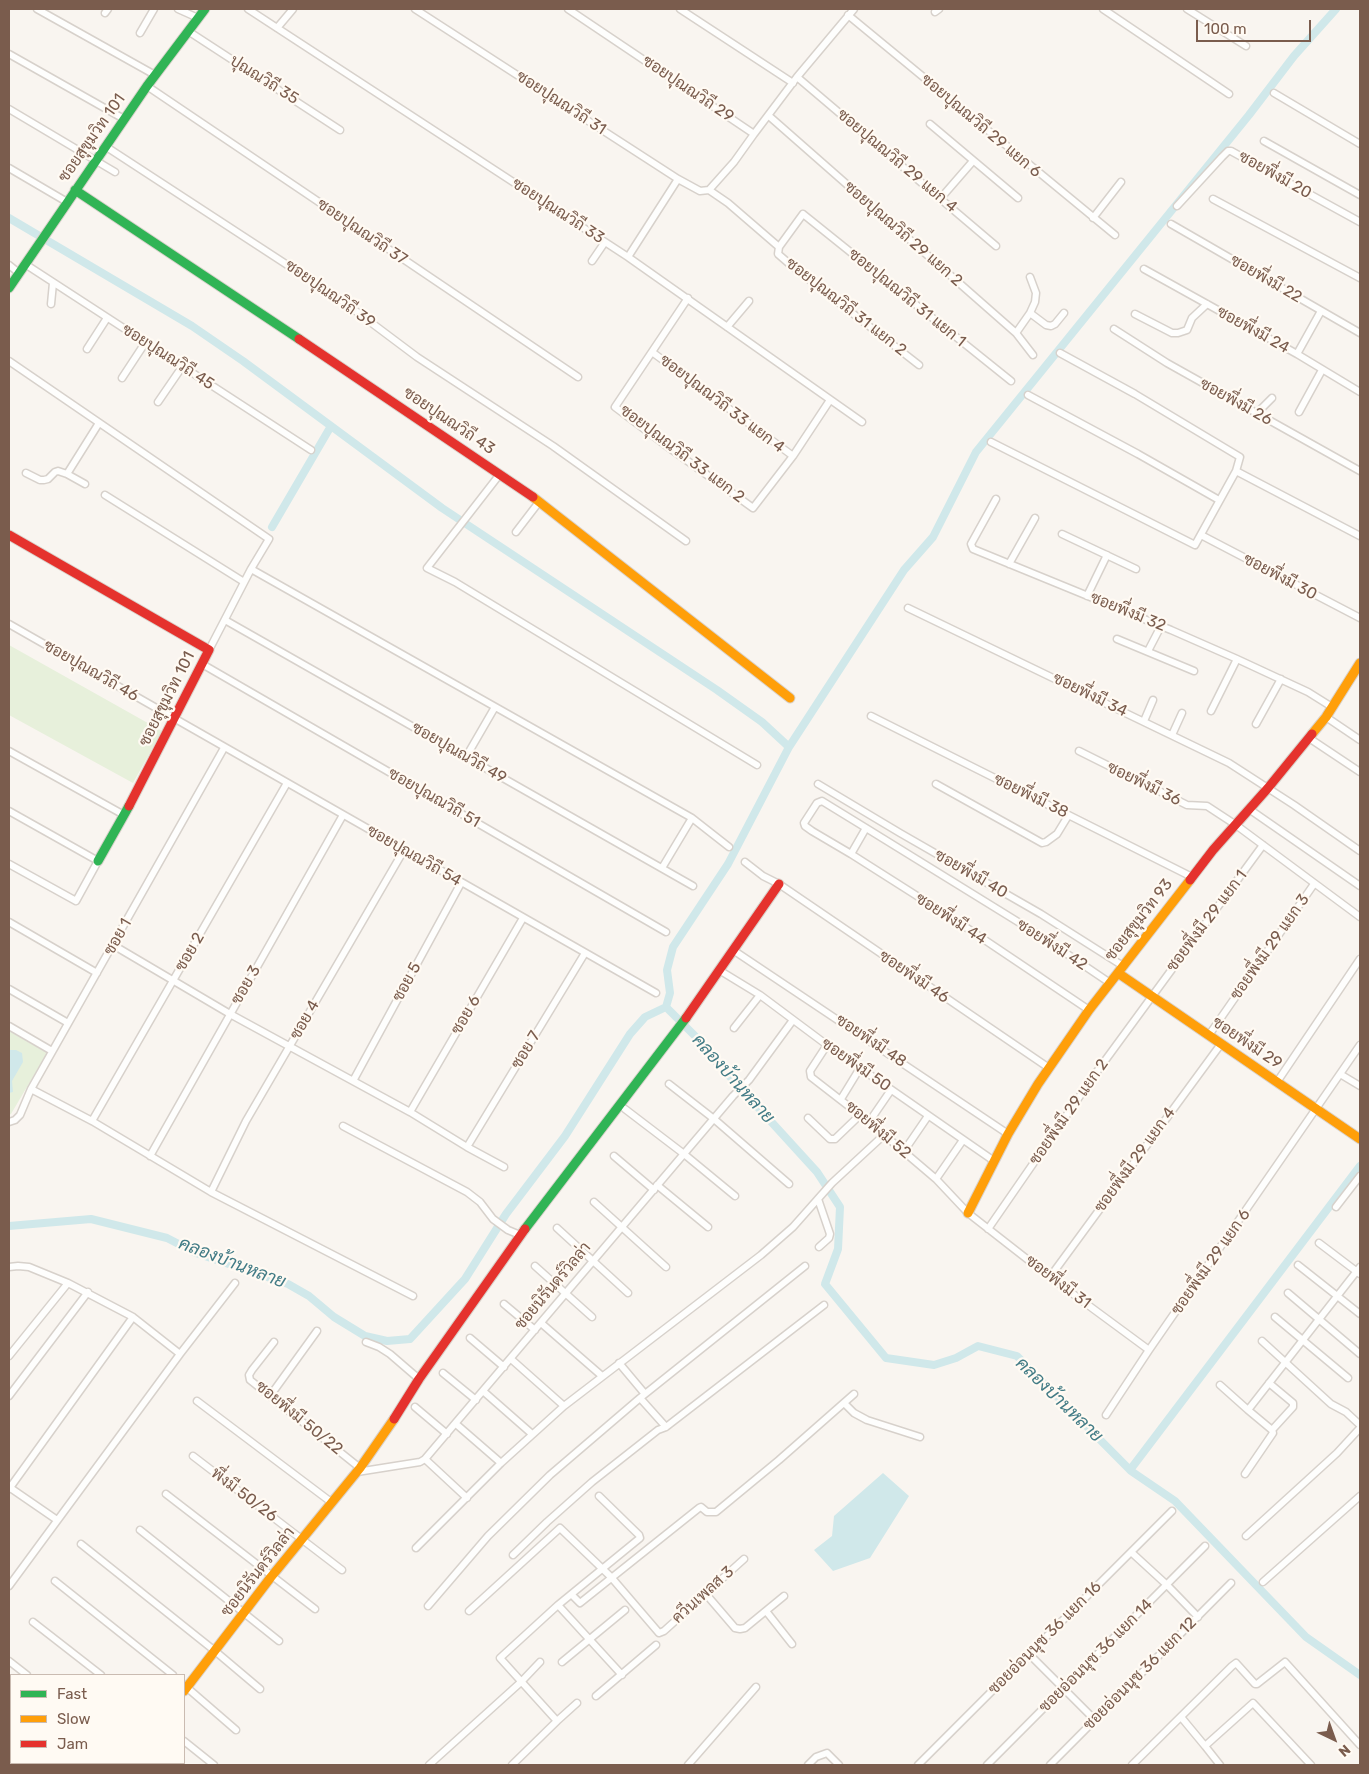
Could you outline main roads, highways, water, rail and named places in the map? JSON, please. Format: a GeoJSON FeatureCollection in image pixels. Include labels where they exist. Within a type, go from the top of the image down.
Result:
{"type":"FeatureCollection","features":[{"type":"Feature","properties":{"kind":"water"},"geometry":{"type":"Polygon","coordinates":[[[9,1050],[16,1050],[22,1053],[23,1062],[12,1081],[13,1092],[9,1093],[9,1050]]]}},
{"type":"Feature","properties":{"kind":"water"},"geometry":{"type":"Polygon","coordinates":[[[883,1473],[909,1496],[870,1558],[833,1571],[814,1550],[832,1536],[834,1516],[883,1473]]]}},
{"type":"Feature","properties":{"kind":"waterway"},"geometry":{"type":"LineString","coordinates":[[666,1007],[670,993],[667,970],[673,947],[728,864],[789,747],[904,570],[933,537],[976,452],[1249,115],[1294,56],[1336,9]]}},
{"type":"Feature","properties":{"kind":"waterway"},"geometry":{"type":"LineString","coordinates":[[9,218],[192,326],[243,361],[442,508],[717,690],[762,722],[789,747]]}},
{"type":"Feature","properties":{"kind":"waterway"},"geometry":{"type":"LineString","coordinates":[[272,527],[331,426]]}},
{"type":"Feature","properties":{"kind":"waterway","name":"คลองบ้านหลาย"},"geometry":{"type":"LineString","coordinates":[[9,1226],[91,1219],[167,1238],[196,1253],[288,1284],[309,1296],[334,1317],[365,1336],[387,1341],[410,1339],[465,1279],[506,1214],[565,1136],[630,1034],[645,1017],[666,1007],[707,1048],[714,1059],[817,1172],[840,1207],[838,1249],[825,1284],[886,1358],[934,1365],[956,1358],[978,1346],[1017,1356],[1131,1471],[1175,1501],[1306,1637],[1360,1675]]}},
{"type":"Feature","properties":{"kind":"waterway"},"geometry":{"type":"LineString","coordinates":[[1130,1470],[1360,1166]]}}]}
